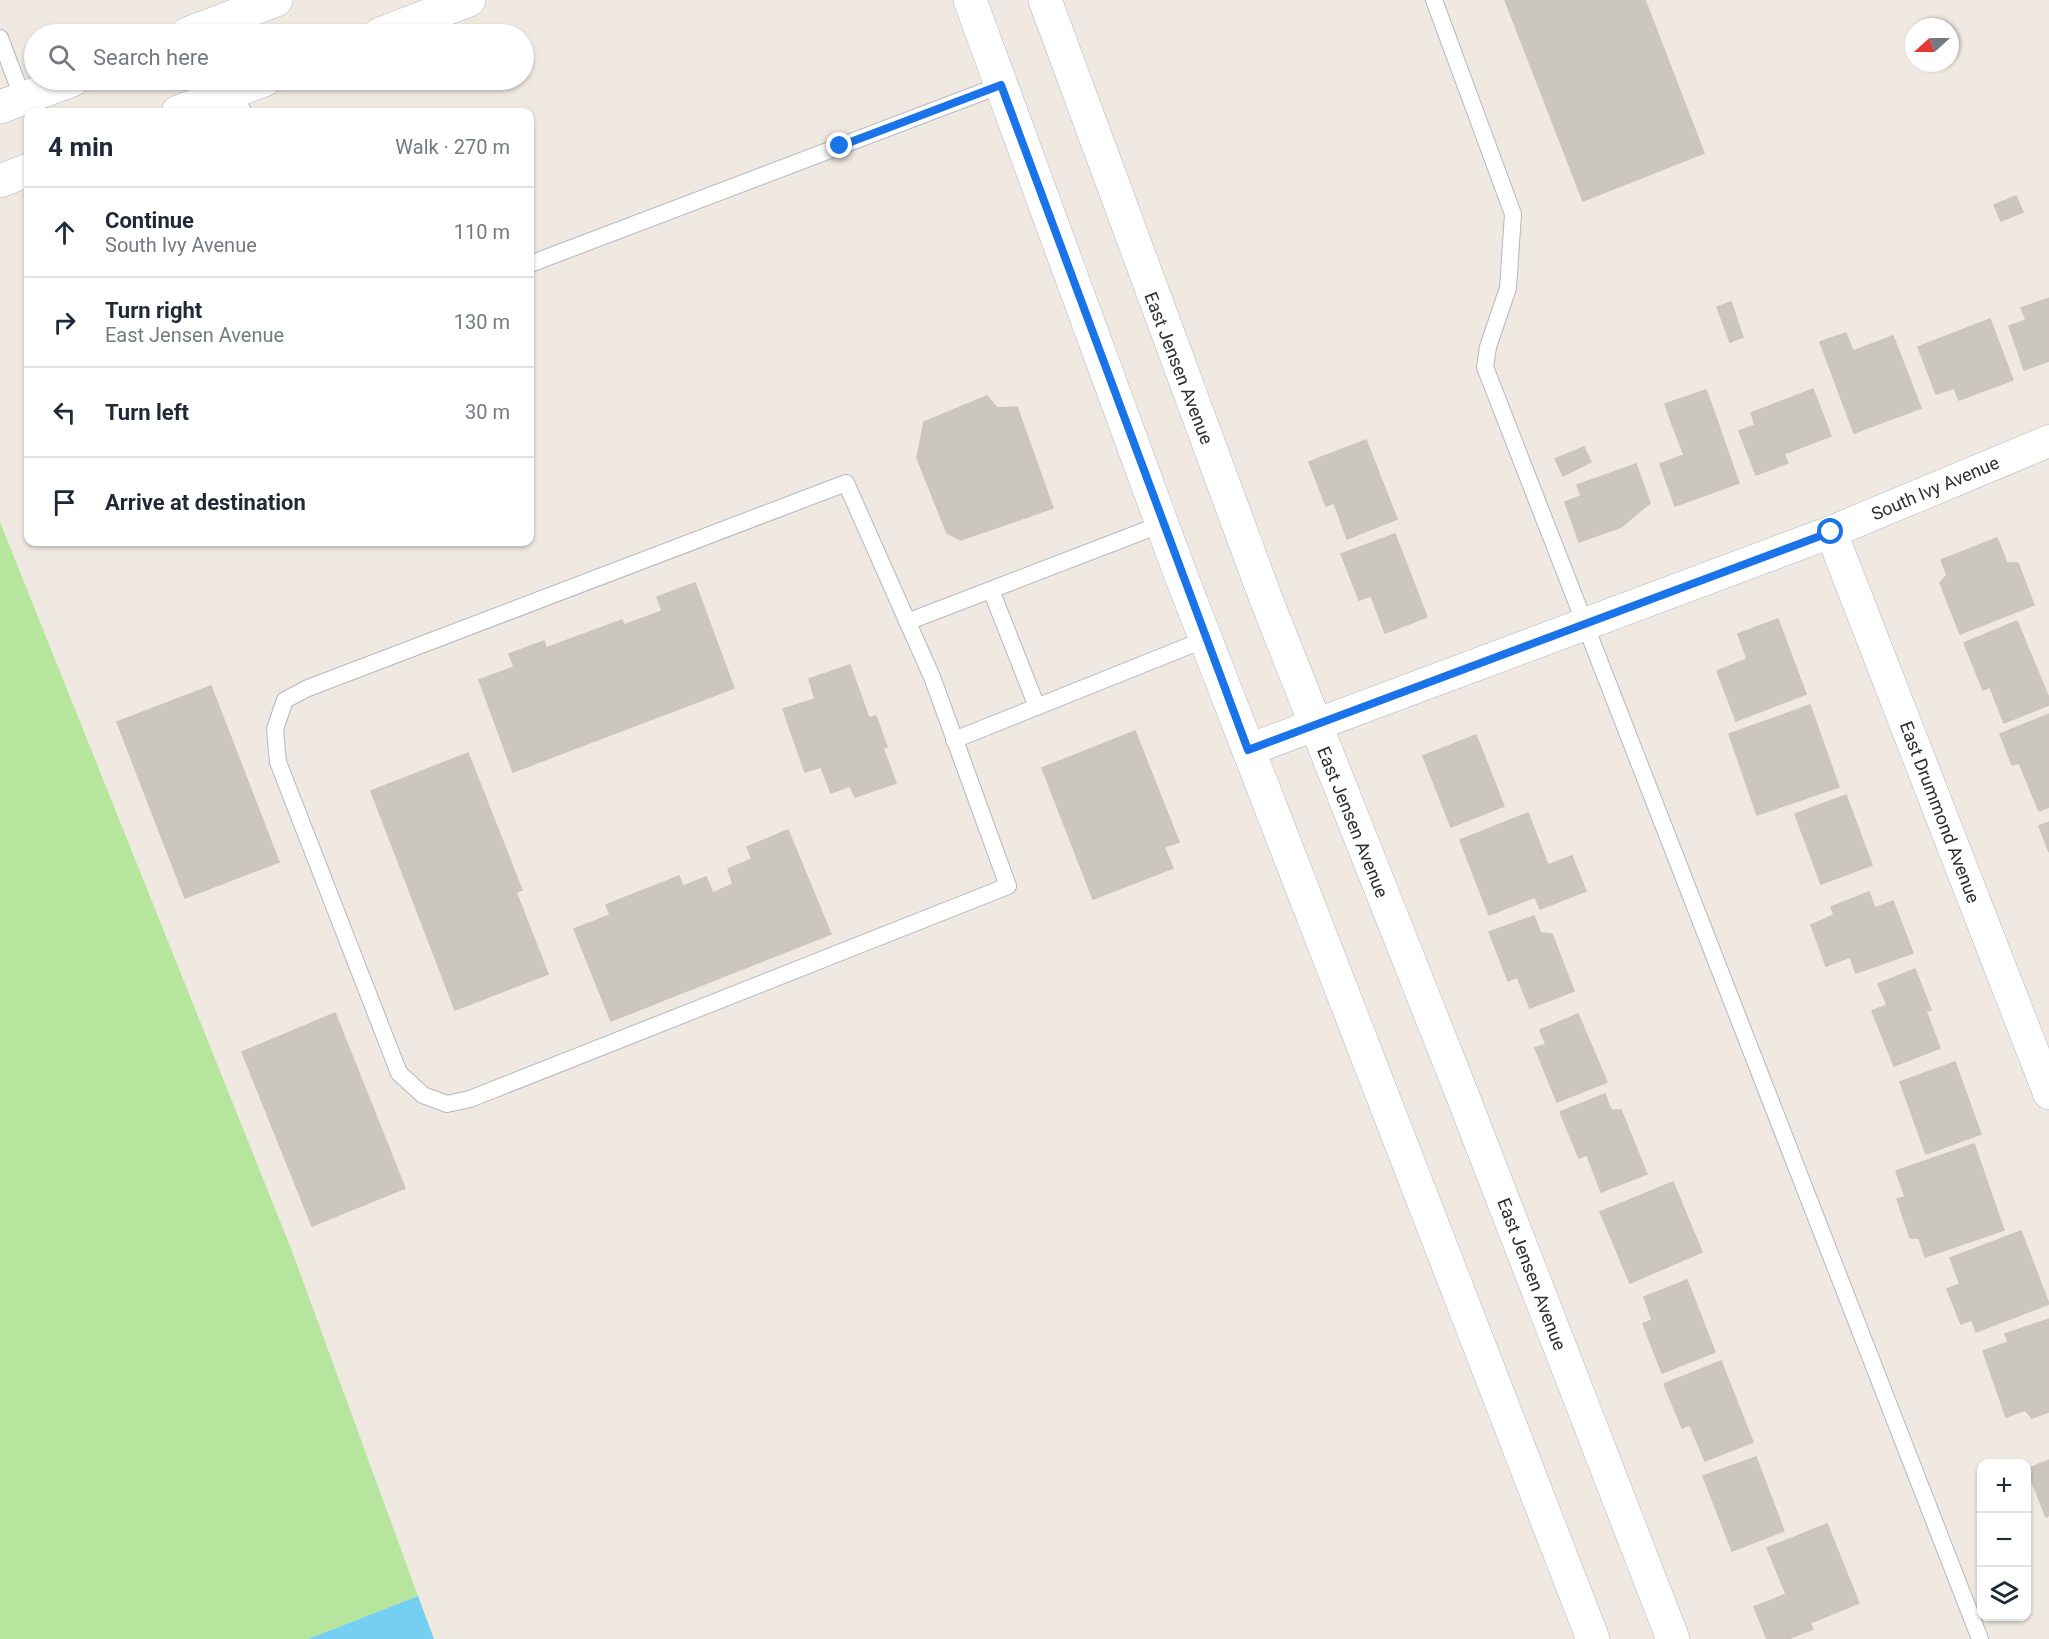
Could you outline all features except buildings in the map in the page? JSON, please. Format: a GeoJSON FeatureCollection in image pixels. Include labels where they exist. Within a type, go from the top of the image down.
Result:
{"type":"FeatureCollection","features":[{"type":"Feature","properties":{"kind":"main road"},"geometry":{"type":"LineString","coordinates":[[213,24],[276,0]]}},
{"type":"Feature","properties":{"kind":"main road"},"geometry":{"type":"LineString","coordinates":[[406,24],[469,0]]}},
{"type":"Feature","properties":{"kind":"main road"},"geometry":{"type":"LineString","coordinates":[[970,0],[1162,524],[1593,1639]]}},
{"type":"Feature","properties":{"kind":"main road","name":"East Jensen Avenue"},"geometry":{"type":"LineString","coordinates":[[1045,0],[1149,288],[1314,725],[1460,1089],[1673,1639]]}},
{"type":"Feature","properties":{"kind":"main road"},"geometry":{"type":"LineString","coordinates":[[11,103],[45,90]]}},
{"type":"Feature","properties":{"kind":"main road"},"geometry":{"type":"LineString","coordinates":[[193,108],[247,94]]}},
{"type":"Feature","properties":{"kind":"main road"},"geometry":{"type":"LineString","coordinates":[[0,181],[24,172]]}},
{"type":"Feature","properties":{"kind":"street","name":"South Ivy Avenue"},"geometry":{"type":"LineString","coordinates":[[1248,750],[1831,532],[2049,441]]}},
{"type":"Feature","properties":{"kind":"street","name":"East Drummond Avenue"},"geometry":{"type":"LineString","coordinates":[[1831,532],[2049,1093]]}},
{"type":"Feature","properties":{"kind":"lane"},"geometry":{"type":"LineString","coordinates":[[1434,0],[1513,214],[1508,288],[1488,347],[1485,367],[1980,1639]]}},
{"type":"Feature","properties":{"kind":"lane"},"geometry":{"type":"LineString","coordinates":[[0,38],[11,103]]}},
{"type":"Feature","properties":{"kind":"lane"},"geometry":{"type":"LineString","coordinates":[[534,262],[1001,85]]}},
{"type":"Feature","properties":{"kind":"lane"},"geometry":{"type":"LineString","coordinates":[[846,483],[932,677],[954,740],[1008,886],[470,1099],[447,1104],[423,1095],[399,1073],[278,762],[275,729],[285,700],[308,688],[846,483]]}},
{"type":"Feature","properties":{"kind":"lane"},"geometry":{"type":"LineString","coordinates":[[907,622],[1162,524]]}},
{"type":"Feature","properties":{"kind":"lane"},"geometry":{"type":"LineString","coordinates":[[991,590],[1036,707]]}},
{"type":"Feature","properties":{"kind":"lane"},"geometry":{"type":"LineString","coordinates":[[954,740],[1206,639]]}},
{"type":"Feature","properties":{"kind":"green space"},"geometry":{"type":"Polygon","coordinates":[[[0,522],[292,1251],[418,1596],[308,1639],[0,1639],[0,522]]]}},
{"type":"Feature","properties":{"kind":"water"},"geometry":{"type":"Polygon","coordinates":[[[418,1596],[434,1639],[308,1639],[418,1596]]]}},
{"type":"Feature","properties":{"kind":"route"},"geometry":{"type":"LineString","coordinates":[[840,146],[1001,85],[1180,573],[1248,750],[1831,532]]}}]}
